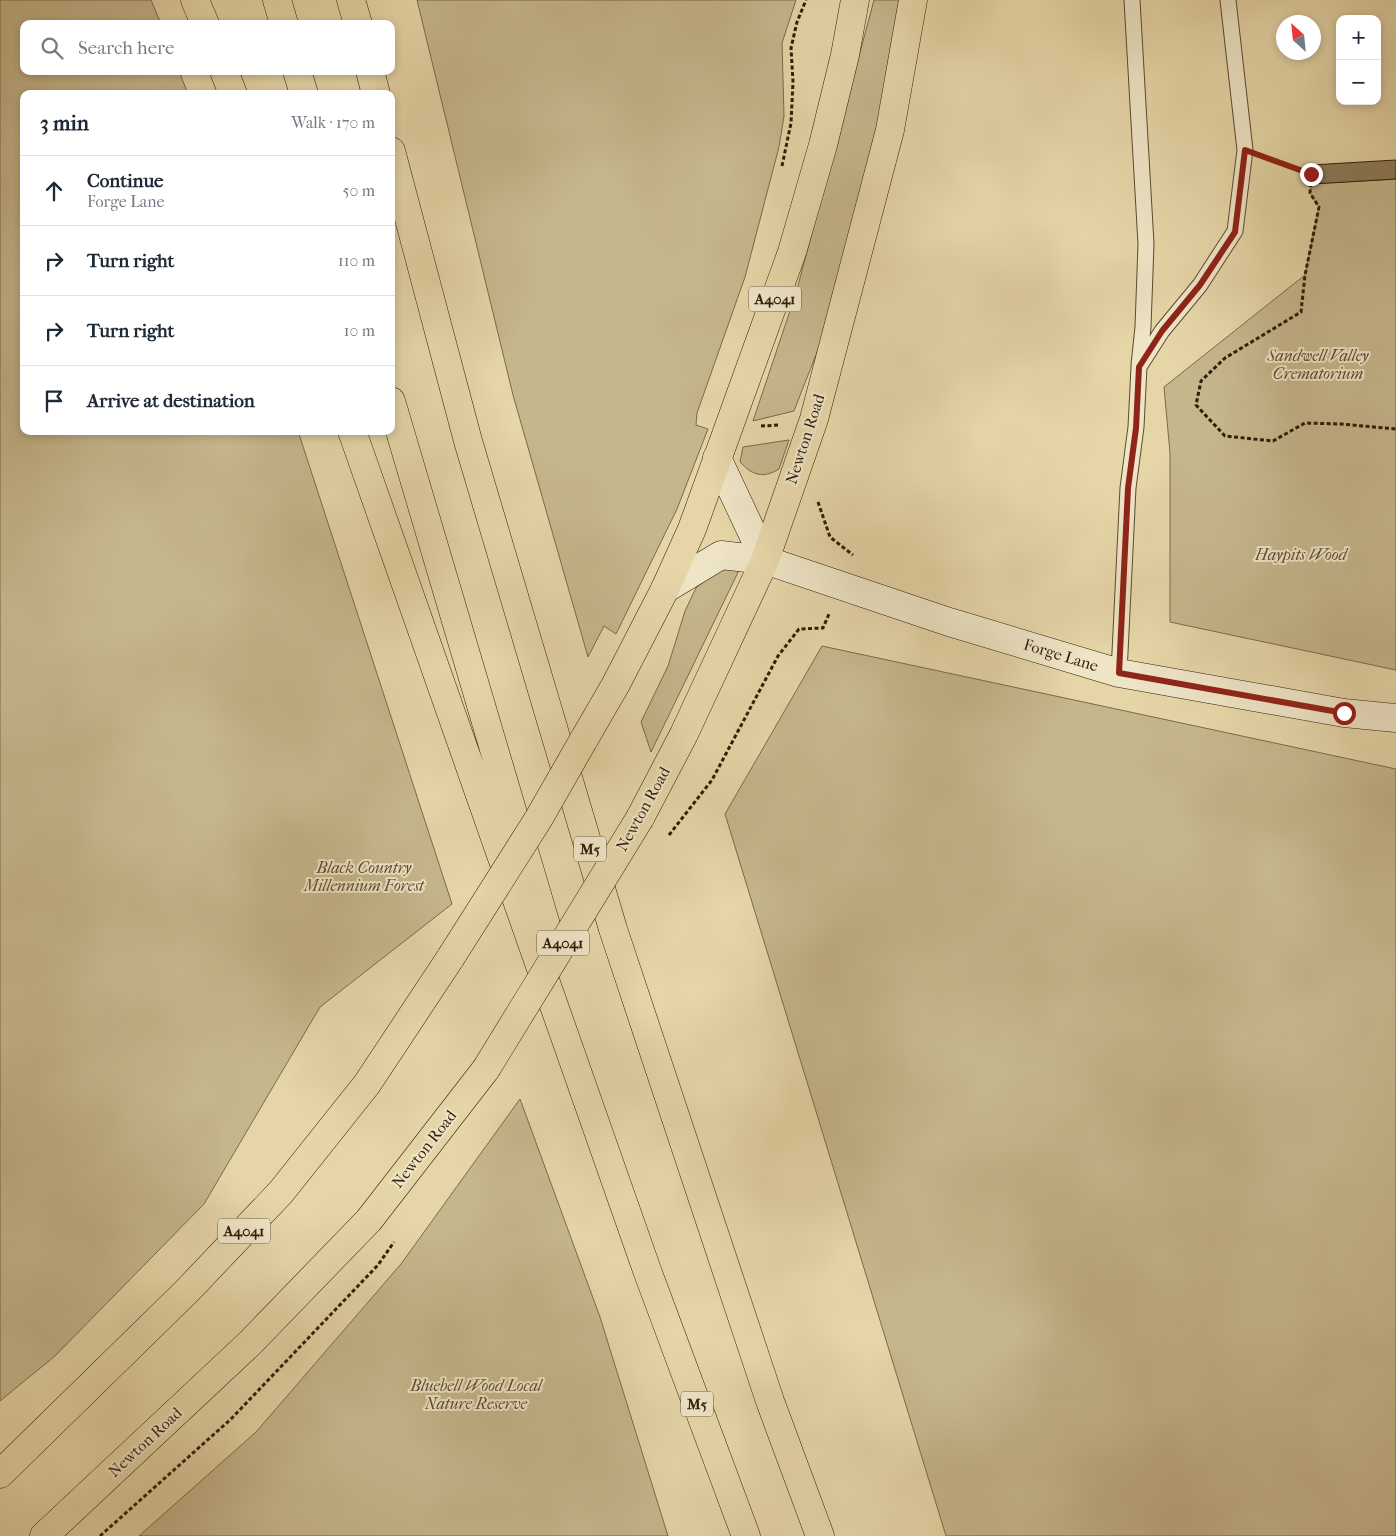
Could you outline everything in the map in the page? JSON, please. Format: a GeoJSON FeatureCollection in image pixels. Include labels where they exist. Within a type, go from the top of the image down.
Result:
{"type":"FeatureCollection","features":[{"type":"Feature","properties":{"kind":"highway"},"geometry":{"type":"LineString","coordinates":[[195,0],[203,20]]}},
{"type":"Feature","properties":{"kind":"highway"},"geometry":{"type":"LineString","coordinates":[[277,0],[283,20]]}},
{"type":"Feature","properties":{"kind":"highway"},"geometry":{"type":"LineString","coordinates":[[351,0],[357,20]]}},
{"type":"Feature","properties":{"kind":"highway","name":"A4041"},"geometry":{"type":"LineString","coordinates":[[0,1474],[188,1290],[281,1192],[367,1084],[451,957],[539,818],[616,684],[665,589],[692,529],[792,252],[823,145],[845,56],[855,0]]}},
{"type":"Feature","properties":{"kind":"highway"},"geometry":{"type":"LineString","coordinates":[[845,56],[865,0]]}},
{"type":"Feature","properties":{"kind":"highway","name":"Newton Road"},"geometry":{"type":"LineString","coordinates":[[44,1536],[250,1343],[369,1220],[486,1069],[640,818],[684,734],[765,560],[816,412],[890,130],[913,0]]}},
{"type":"Feature","properties":{"kind":"highway"},"geometry":{"type":"LineString","coordinates":[[226,75],[231,90]]}},
{"type":"Feature","properties":{"kind":"highway"},"geometry":{"type":"LineString","coordinates":[[298,75],[303,90]]}},
{"type":"Feature","properties":{"kind":"highway"},"geometry":{"type":"LineString","coordinates":[[371,75],[375,90]]}},
{"type":"Feature","properties":{"kind":"highway","name":"M5"},"geometry":{"type":"LineString","coordinates":[[395,166],[468,441],[614,929],[770,1400],[820,1536]]}},
{"type":"Feature","properties":{"kind":"highway","name":"M5"},"geometry":{"type":"LineString","coordinates":[[395,415],[648,1273]]}},
{"type":"Feature","properties":{"kind":"highway","name":"M5"},"geometry":{"type":"LineString","coordinates":[[353,435],[648,1273],[746,1536]]}},
{"type":"Feature","properties":{"kind":"street"},"geometry":{"type":"LineString","coordinates":[[717,458],[765,560]]}},
{"type":"Feature","properties":{"kind":"street","name":"Forge Lane"},"geometry":{"type":"LineString","coordinates":[[665,589],[722,555],[765,560],[949,622],[1119,673],[1344,713],[1396,718]]}},
{"type":"Feature","properties":{"kind":"lane"},"geometry":{"type":"LineString","coordinates":[[1119,673],[1128,488],[1136,428],[1143,327],[1146,244],[1132,0]]}},
{"type":"Feature","properties":{"kind":"lane"},"geometry":{"type":"LineString","coordinates":[[1139,367],[1162,331],[1200,285],[1235,232],[1245,150],[1228,0]]}},
{"type":"Feature","properties":{"kind":"path"},"geometry":{"type":"LineString","coordinates":[[1245,150],[1311,174],[1310,193],[1319,207],[1305,275],[1300,312],[1225,358],[1201,381],[1196,405],[1225,436],[1273,441],[1305,423],[1396,429]]}},
{"type":"Feature","properties":{"kind":"path"},"geometry":{"type":"LineString","coordinates":[[667,837],[712,780]]}},
{"type":"Feature","properties":{"kind":"green space","name":"Black Country Millennium Forest"},"geometry":{"type":"Polygon","coordinates":[[[0,0],[151,0],[159,20],[20,20],[20,75],[181,75],[186,90],[20,90],[20,435],[299,435],[452,904],[320,1007],[204,1204],[55,1356],[0,1401],[0,0]]]}},
{"type":"Feature","properties":{"kind":"green space"},"geometry":{"type":"Polygon","coordinates":[[[417,0],[796,0],[782,43],[784,116],[779,147],[745,277],[697,413],[696,425],[708,429],[677,509],[616,634],[604,626],[588,657],[513,395],[417,0]]]}},
{"type":"Feature","properties":{"kind":"green space"},"geometry":{"type":"Polygon","coordinates":[[[874,0],[900,0],[872,151],[855,226],[831,314],[794,411],[753,421],[796,293],[874,0]]]}},
{"type":"Feature","properties":{"kind":"green space"},"geometry":{"type":"Polygon","coordinates":[[[1396,179],[1396,670],[1170,622],[1170,453],[1164,387],[1305,275],[1319,207],[1310,193],[1312,184],[1396,179]]]}},
{"type":"Feature","properties":{"kind":"green space"},"geometry":{"type":"Polygon","coordinates":[[[789,440],[779,469],[773,472],[763,475],[753,473],[740,462],[743,447],[789,440]]]}},
{"type":"Feature","properties":{"kind":"green space"},"geometry":{"type":"Polygon","coordinates":[[[744,560],[651,752],[641,722],[668,666],[685,611],[696,588],[713,573],[744,560]]]}},
{"type":"Feature","properties":{"kind":"green space"},"geometry":{"type":"Polygon","coordinates":[[[822,646],[1396,769],[1396,1536],[946,1536],[725,814],[822,646]]]}},
{"type":"Feature","properties":{"kind":"green space","name":"Bluebell Wood Local Nature Reserve"},"geometry":{"type":"Polygon","coordinates":[[[520,1099],[600,1317],[668,1536],[139,1536],[256,1432],[401,1264],[520,1099]]]}},
{"type":"Feature","properties":{"kind":"building"},"geometry":{"type":"Polygon","coordinates":[[[1396,160],[1396,179],[1312,184],[1311,165],[1396,160]]]}},
{"type":"Feature","properties":{"kind":"route"},"geometry":{"type":"LineString","coordinates":[[1311,174],[1245,150],[1235,232],[1200,285],[1162,331],[1139,367],[1136,428],[1128,488],[1119,673],[1344,713]]}},
{"type":"Feature","properties":{"kind":"park label","name":"Sandwell Valley Crematorium"},"geometry":{"type":"Point","coordinates":[1318,364]}},
{"type":"Feature","properties":{"kind":"park label","name":"Haypits Wood"},"geometry":{"type":"Point","coordinates":[1301,554]}}]}
